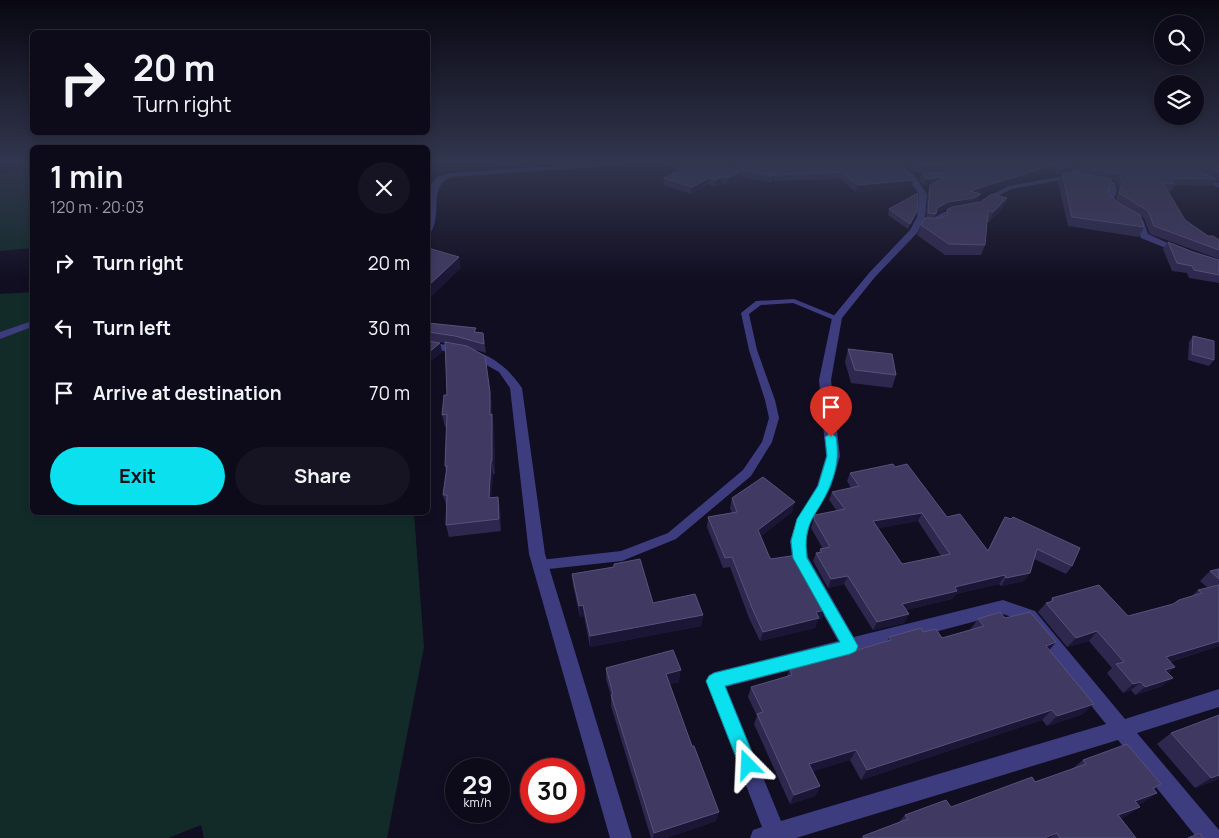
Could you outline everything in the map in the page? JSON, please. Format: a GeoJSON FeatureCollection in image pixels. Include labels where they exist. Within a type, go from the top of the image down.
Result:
{"type":"FeatureCollection","features":[{"type":"Feature","properties":{"kind":"street"},"geometry":{"type":"LineString","coordinates":[[430,227],[433,202]]}},
{"type":"Feature","properties":{"kind":"street"},"geometry":{"type":"LineString","coordinates":[[850,646],[800,558],[798,541],[804,519],[824,487],[833,456],[825,380],[837,318],[872,275],[914,231],[922,216],[922,202]]}},
{"type":"Feature","properties":{"kind":"street"},"geometry":{"type":"LineString","coordinates":[[1110,202],[1116,208],[1140,222],[1144,236],[1192,256]]}},
{"type":"Feature","properties":{"kind":"street"},"geometry":{"type":"LineString","coordinates":[[0,336],[30,325]]}},
{"type":"Feature","properties":{"kind":"street"},"geometry":{"type":"LineString","coordinates":[[430,345],[473,353],[503,370],[516,388],[537,554],[621,838]]}},
{"type":"Feature","properties":{"kind":"street"},"geometry":{"type":"LineString","coordinates":[[1211,838],[1122,729],[1029,616],[1003,607],[714,681],[768,835],[1122,729],[1219,698]]}},
{"type":"Feature","properties":{"kind":"lane"},"geometry":{"type":"LineString","coordinates":[[918,223],[934,226],[939,224],[937,218],[946,213],[967,210]]}},
{"type":"Feature","properties":{"kind":"lane"},"geometry":{"type":"LineString","coordinates":[[540,564],[622,556],[672,536],[747,473],[767,442],[774,418],[753,350],[745,314],[759,303],[794,301],[837,318]]}},
{"type":"Feature","properties":{"kind":"green space"},"geometry":{"type":"Polygon","coordinates":[[[0,202],[30,202],[30,248],[0,251],[0,202]]]}},
{"type":"Feature","properties":{"kind":"green space"},"geometry":{"type":"Polygon","coordinates":[[[30,292],[30,515],[414,515],[424,647],[387,838],[204,838],[201,825],[168,838],[0,838],[0,294],[30,292]]]}},
{"type":"Feature","properties":{"kind":"building"},"geometry":{"type":"Polygon","coordinates":[[[901,202],[917,202],[917,211],[910,224],[889,209],[901,202]]]}},
{"type":"Feature","properties":{"kind":"building"},"geometry":{"type":"Polygon","coordinates":[[[929,202],[948,202],[937,208],[936,214],[928,213],[929,202]]]}},
{"type":"Feature","properties":{"kind":"building"},"geometry":{"type":"Polygon","coordinates":[[[979,202],[1003,202],[993,212],[988,210],[985,245],[949,244],[921,225],[925,218],[940,218],[947,215],[947,210],[952,207],[979,202]]]}},
{"type":"Feature","properties":{"kind":"building"},"geometry":{"type":"Polygon","coordinates":[[[1069,202],[1117,202],[1140,215],[1144,227],[1072,217],[1069,202]]]}},
{"type":"Feature","properties":{"kind":"building"},"geometry":{"type":"Polygon","coordinates":[[[1134,202],[1174,202],[1185,220],[1208,236],[1213,236],[1219,240],[1219,250],[1154,226],[1148,211],[1134,202]]]}},
{"type":"Feature","properties":{"kind":"building"},"geometry":{"type":"Polygon","coordinates":[[[1168,242],[1219,260],[1219,275],[1194,270],[1192,266],[1177,263],[1168,242]]]}},
{"type":"Feature","properties":{"kind":"building"},"geometry":{"type":"Polygon","coordinates":[[[430,249],[459,257],[430,284],[430,249]]]}},
{"type":"Feature","properties":{"kind":"building"},"geometry":{"type":"Polygon","coordinates":[[[430,323],[476,328],[474,332],[483,333],[484,344],[455,336],[430,332],[430,323]]]}},
{"type":"Feature","properties":{"kind":"building"},"geometry":{"type":"Polygon","coordinates":[[[1193,336],[1214,341],[1214,360],[1192,354],[1193,336]]]}},
{"type":"Feature","properties":{"kind":"building"},"geometry":{"type":"Polygon","coordinates":[[[430,341],[440,343],[430,351],[430,341]]]}},
{"type":"Feature","properties":{"kind":"building"},"geometry":{"type":"Polygon","coordinates":[[[445,342],[467,346],[485,356],[490,392],[490,415],[492,414],[492,461],[489,498],[498,497],[499,519],[446,525],[447,495],[443,495],[447,466],[445,466],[447,414],[442,415],[444,395],[447,395],[445,342]]]}},
{"type":"Feature","properties":{"kind":"building"},"geometry":{"type":"Polygon","coordinates":[[[848,349],[892,354],[896,375],[855,370],[848,349]]]}},
{"type":"Feature","properties":{"kind":"building"},"geometry":{"type":"Polygon","coordinates":[[[893,464],[895,467],[907,464],[947,517],[960,514],[988,551],[1005,517],[1011,519],[1013,517],[1080,548],[1072,566],[1037,549],[1030,573],[1006,578],[1005,575],[955,587],[957,591],[902,604],[909,614],[877,622],[848,576],[831,579],[816,553],[822,552],[820,549],[830,547],[814,519],[815,515],[845,509],[832,492],[859,486],[850,473],[893,464]],[[922,513],[873,521],[902,564],[950,554],[922,513]]]}},
{"type":"Feature","properties":{"kind":"building"},"geometry":{"type":"Polygon","coordinates":[[[763,477],[795,502],[758,530],[769,556],[771,559],[797,555],[812,582],[810,583],[826,610],[816,612],[819,618],[763,632],[732,557],[725,558],[708,517],[737,512],[732,498],[763,477]]]}},
{"type":"Feature","properties":{"kind":"building"},"geometry":{"type":"Polygon","coordinates":[[[640,559],[653,603],[695,594],[703,615],[590,636],[583,605],[579,606],[572,574],[614,567],[614,564],[640,559]]]}},
{"type":"Feature","properties":{"kind":"building"},"geometry":{"type":"Polygon","coordinates":[[[1219,569],[1219,579],[1210,571],[1219,569]]]}},
{"type":"Feature","properties":{"kind":"building"},"geometry":{"type":"Polygon","coordinates":[[[1099,585],[1128,616],[1173,604],[1179,600],[1202,593],[1198,590],[1219,585],[1219,641],[1166,657],[1175,667],[1165,670],[1173,678],[1145,687],[1141,682],[1133,684],[1116,664],[1124,662],[1097,631],[1076,638],[1046,603],[1053,601],[1052,598],[1099,585]]]}},
{"type":"Feature","properties":{"kind":"building"},"geometry":{"type":"Polygon","coordinates":[[[1000,612],[1005,618],[1030,612],[1056,642],[1046,646],[1094,704],[1057,716],[1052,710],[867,770],[856,750],[809,764],[820,786],[794,795],[757,714],[763,712],[751,687],[792,675],[790,670],[891,640],[889,637],[921,628],[923,632],[936,629],[942,638],[984,626],[978,619],[1000,612]]]}},
{"type":"Feature","properties":{"kind":"building"},"geometry":{"type":"Polygon","coordinates":[[[673,650],[681,670],[666,674],[692,746],[694,746],[719,812],[654,833],[611,695],[613,694],[606,668],[673,650]]]}},
{"type":"Feature","properties":{"kind":"building"},"geometry":{"type":"Polygon","coordinates":[[[1219,715],[1219,775],[1211,778],[1171,733],[1219,715]]]}},
{"type":"Feature","properties":{"kind":"building"},"geometry":{"type":"Polygon","coordinates":[[[1127,744],[1161,784],[1153,788],[1157,793],[1135,801],[1140,807],[1118,815],[1136,838],[1060,838],[1057,833],[1044,838],[864,838],[863,836],[908,819],[905,815],[946,800],[951,807],[1032,777],[1035,782],[1086,764],[1083,760],[1127,744]]]}},
{"type":"Feature","properties":{"kind":"building"},"geometry":{"type":"Polygon","coordinates":[[[1200,833],[1203,838],[1188,838],[1200,833]]]}},
{"type":"Feature","properties":{"kind":"route"},"geometry":{"type":"LineString","coordinates":[[748,765],[714,681],[850,646],[800,558],[798,541],[804,519],[824,487],[833,456],[831,437]]}}]}
